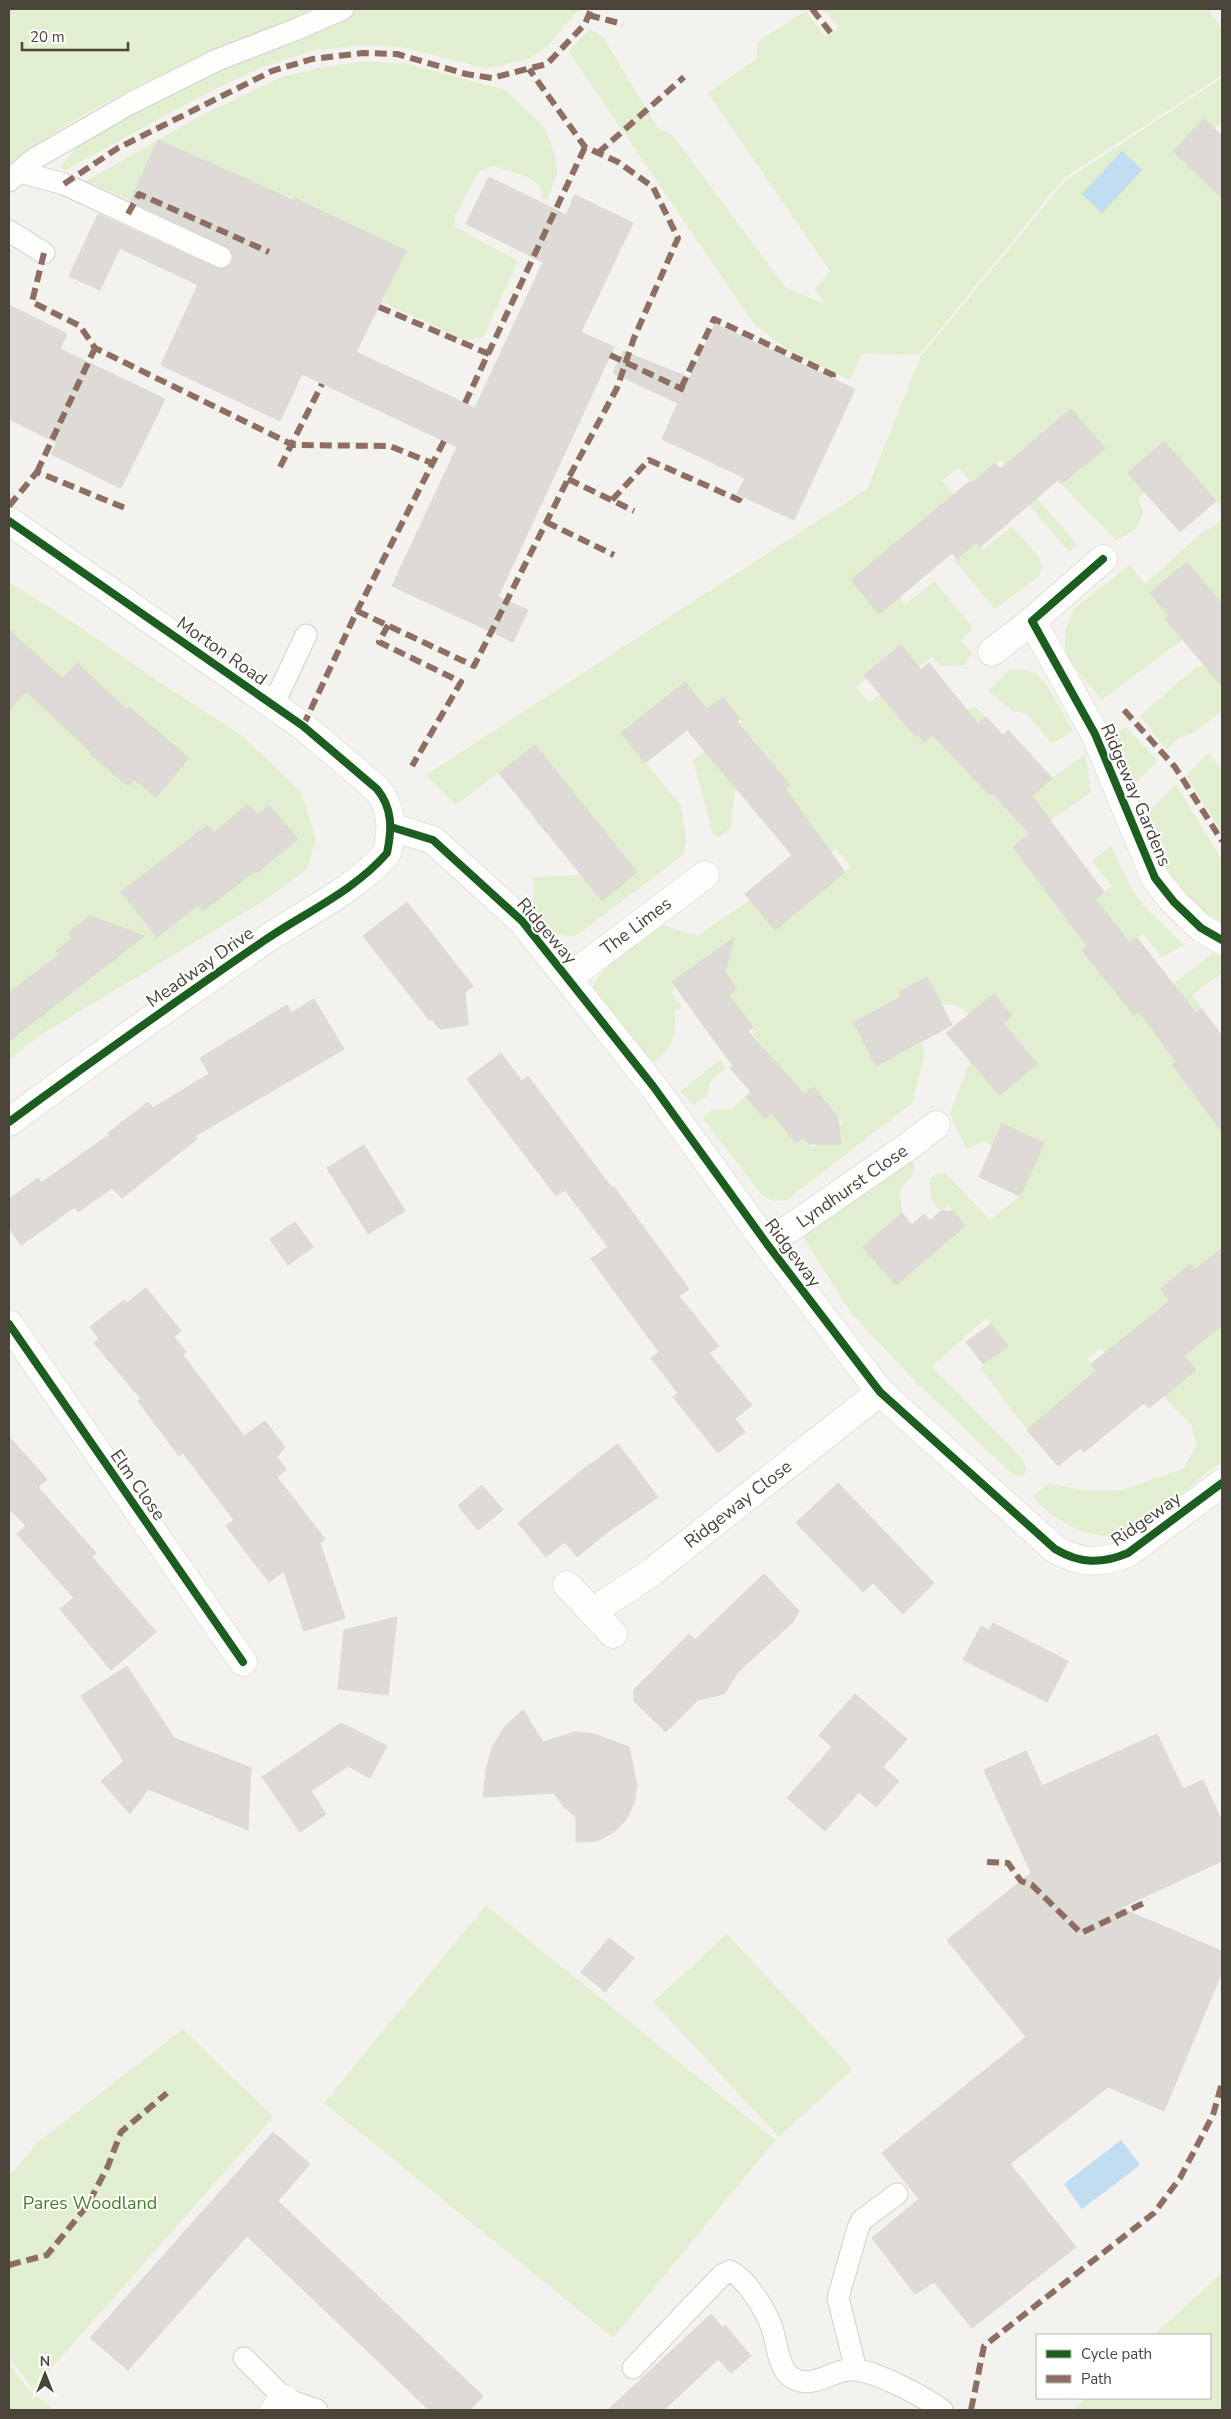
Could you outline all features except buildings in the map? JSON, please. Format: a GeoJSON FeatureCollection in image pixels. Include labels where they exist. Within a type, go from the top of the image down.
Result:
{"type":"FeatureCollection","features":[{"type":"Feature","properties":{"kind":"street","name":"Morton Road"},"geometry":{"type":"LineString","coordinates":[[9,521],[303,726],[377,789],[386,800],[391,814],[391,827]]}},
{"type":"Feature","properties":{"kind":"street"},"geometry":{"type":"LineString","coordinates":[[992,652],[1032,621],[1103,560]]}},
{"type":"Feature","properties":{"kind":"street","name":"Ridgeway Gardens"},"geometry":{"type":"LineString","coordinates":[[1032,621],[1095,734],[1155,878],[1174,902],[1201,928],[1222,940]]}},
{"type":"Feature","properties":{"kind":"street","name":"Ridgeway"},"geometry":{"type":"LineString","coordinates":[[391,827],[433,840],[522,920],[653,1086],[767,1244],[880,1392],[1055,1549],[1079,1560],[1102,1562],[1128,1553],[1222,1482]]}},
{"type":"Feature","properties":{"kind":"street","name":"Meadway Drive"},"geometry":{"type":"LineString","coordinates":[[9,1122],[132,1032],[279,931],[361,878],[387,853],[391,827]]}},
{"type":"Feature","properties":{"kind":"street","name":"The Limes"},"geometry":{"type":"LineString","coordinates":[[568,978],[705,875]]}},
{"type":"Feature","properties":{"kind":"street","name":"Lyndhurst Close"},"geometry":{"type":"LineString","coordinates":[[767,1244],[936,1126]]}},
{"type":"Feature","properties":{"kind":"street","name":"Elm Close"},"geometry":{"type":"LineString","coordinates":[[9,1324],[243,1662]]}},
{"type":"Feature","properties":{"kind":"street","name":"Ridgeway Close"},"geometry":{"type":"LineString","coordinates":[[592,1612],[652,1572],[880,1392]]}},
{"type":"Feature","properties":{"kind":"street"},"geometry":{"type":"LineString","coordinates":[[567,1585],[613,1634]]}},
{"type":"Feature","properties":{"kind":"lane"},"geometry":{"type":"LineString","coordinates":[[14,176],[34,159],[131,103],[217,60],[343,9]]}},
{"type":"Feature","properties":{"kind":"lane"},"geometry":{"type":"LineString","coordinates":[[14,176],[64,184],[221,257]]}},
{"type":"Feature","properties":{"kind":"lane"},"geometry":{"type":"LineString","coordinates":[[9,231],[44,253]]}},
{"type":"Feature","properties":{"kind":"lane"},"geometry":{"type":"LineString","coordinates":[[273,705],[306,636]]}},
{"type":"Feature","properties":{"kind":"lane"},"geometry":{"type":"LineString","coordinates":[[856,2370],[839,2303],[839,2291],[862,2220],[897,2194]]}},
{"type":"Feature","properties":{"kind":"lane"},"geometry":{"type":"LineString","coordinates":[[633,2368],[722,2275],[730,2271],[745,2281],[770,2324],[785,2372],[793,2378],[812,2383],[844,2370],[856,2370],[902,2386],[942,2410]]}},
{"type":"Feature","properties":{"kind":"lane"},"geometry":{"type":"LineString","coordinates":[[244,2358],[279,2404],[317,2410]]}},
{"type":"Feature","properties":{"kind":"green space"},"geometry":{"type":"Polygon","coordinates":[[[9,9],[315,9],[196,59],[118,96],[44,140],[9,166],[9,9]]]}},
{"type":"Feature","properties":{"kind":"green space"},"geometry":{"type":"Polygon","coordinates":[[[357,9],[579,9],[547,47],[527,60],[486,68],[400,47],[364,45],[312,51],[260,68],[207,93],[64,171],[61,166],[78,146],[132,112],[200,78],[339,21],[357,9]]]}},
{"type":"Feature","properties":{"kind":"green space"},"geometry":{"type":"Polygon","coordinates":[[[823,9],[1208,9],[1222,29],[1222,75],[1064,178],[919,355],[862,353],[850,380],[787,349],[754,324],[569,52],[590,28],[603,37],[658,128],[674,137],[786,288],[825,304],[815,289],[830,271],[708,93],[757,58],[757,42],[806,11],[825,37],[839,28],[823,9]]]}},
{"type":"Feature","properties":{"kind":"green space"},"geometry":{"type":"Polygon","coordinates":[[[362,61],[408,64],[506,90],[544,127],[556,157],[557,175],[547,200],[541,198],[540,186],[528,177],[493,166],[479,171],[455,215],[455,227],[518,261],[483,337],[465,340],[382,302],[405,252],[294,198],[274,192],[159,140],[129,200],[86,181],[198,117],[279,78],[319,68],[362,61]]]}},
{"type":"Feature","properties":{"kind":"green space"},"geometry":{"type":"Polygon","coordinates":[[[1222,78],[1222,121],[1215,129],[1204,120],[1173,151],[1222,198],[1222,509],[1164,441],[1128,473],[1145,492],[1138,499],[1141,506],[1141,519],[1128,534],[1116,540],[1061,484],[1087,462],[1100,443],[1071,409],[1005,464],[1000,459],[972,483],[958,467],[942,481],[955,497],[917,525],[851,580],[879,613],[899,597],[906,604],[934,581],[973,628],[961,641],[972,652],[965,665],[940,666],[932,656],[919,667],[901,645],[864,675],[867,678],[856,687],[869,703],[880,694],[915,736],[918,734],[924,742],[966,709],[975,707],[986,717],[948,751],[988,795],[992,793],[1012,814],[1052,778],[1085,754],[1091,792],[1013,847],[1068,920],[1112,886],[1092,861],[1111,846],[1131,888],[1142,904],[1184,945],[1162,957],[1143,934],[1130,943],[1115,924],[1082,950],[1134,1015],[1213,953],[1222,957],[1222,973],[1192,995],[1202,1009],[1160,1040],[1176,1062],[1172,1065],[1210,1115],[1222,1106],[1222,1268],[1212,1256],[1195,1270],[1190,1265],[1161,1289],[1170,1301],[1127,1335],[1109,1357],[1101,1348],[1087,1359],[1112,1390],[1088,1379],[1027,1430],[980,1367],[1008,1346],[986,1318],[932,1366],[1023,1460],[1027,1470],[1023,1476],[1013,1475],[915,1381],[852,1314],[803,1237],[904,1157],[914,1164],[913,1174],[900,1191],[902,1213],[863,1247],[896,1285],[965,1226],[948,1205],[940,1212],[931,1198],[930,1179],[937,1173],[946,1174],[990,1220],[1020,1196],[1044,1143],[1002,1124],[992,1146],[983,1141],[966,1149],[950,1114],[971,1059],[1000,1094],[1037,1064],[1003,1023],[1012,1016],[994,994],[969,1014],[955,1005],[941,1004],[926,977],[899,992],[902,997],[854,1022],[876,1066],[921,1043],[925,1054],[912,1103],[787,1200],[772,1201],[761,1194],[703,1118],[712,1110],[731,1110],[746,1096],[765,1119],[772,1113],[796,1143],[804,1137],[813,1148],[818,1144],[840,1137],[839,1127],[843,1124],[814,1087],[799,1098],[781,1068],[753,1034],[753,1027],[729,995],[737,989],[725,972],[721,957],[711,954],[671,983],[675,989],[671,992],[682,1007],[675,1012],[673,1038],[661,1057],[646,1067],[592,989],[604,969],[622,953],[663,925],[697,936],[750,900],[775,930],[851,867],[836,849],[820,863],[808,849],[822,840],[808,820],[783,838],[776,836],[797,818],[778,795],[790,785],[752,740],[718,767],[735,788],[731,827],[719,838],[713,834],[693,760],[742,722],[723,697],[707,710],[685,683],[621,733],[681,805],[686,841],[683,855],[577,935],[564,935],[552,932],[542,927],[533,918],[534,877],[581,875],[602,901],[637,872],[581,804],[546,833],[534,819],[570,791],[534,746],[456,805],[426,775],[867,489],[921,356],[1066,180],[1222,78]]]}},
{"type":"Feature","properties":{"kind":"green space"},"geometry":{"type":"Polygon","coordinates":[[[1037,498],[1077,545],[1069,552],[1029,505],[1037,498]]]}},
{"type":"Feature","properties":{"kind":"green space"},"geometry":{"type":"Polygon","coordinates":[[[1222,518],[1222,604],[1187,562],[1150,593],[1169,616],[1165,620],[1182,640],[1102,700],[1069,661],[1065,647],[1066,627],[1075,608],[1130,565],[1145,584],[1205,530],[1212,528],[1222,518]]]}},
{"type":"Feature","properties":{"kind":"green space"},"geometry":{"type":"Polygon","coordinates":[[[1012,527],[1039,557],[1041,571],[1039,576],[995,609],[955,561],[976,542],[982,550],[1012,527]]]}},
{"type":"Feature","properties":{"kind":"green space"},"geometry":{"type":"Polygon","coordinates":[[[9,582],[77,625],[153,678],[241,735],[301,792],[316,839],[307,869],[267,899],[40,1035],[9,1060],[9,582]]]}},
{"type":"Feature","properties":{"kind":"green space"},"geometry":{"type":"Polygon","coordinates":[[[1222,650],[1222,711],[1193,733],[1178,738],[1167,750],[1140,716],[1195,668],[1204,665],[1222,650]]]}},
{"type":"Feature","properties":{"kind":"green space"},"geometry":{"type":"Polygon","coordinates":[[[1021,669],[1036,673],[1048,687],[1073,731],[1052,744],[1027,714],[1013,711],[988,691],[1008,671],[1021,669]]]}},
{"type":"Feature","properties":{"kind":"green space"},"geometry":{"type":"Polygon","coordinates":[[[1126,727],[1158,761],[1127,791],[1103,741],[1126,727]]]}},
{"type":"Feature","properties":{"kind":"green space"},"geometry":{"type":"Polygon","coordinates":[[[1209,753],[1222,770],[1222,833],[1186,775],[1209,753]]]}},
{"type":"Feature","properties":{"kind":"green space"},"geometry":{"type":"Polygon","coordinates":[[[1176,785],[1222,860],[1222,923],[1182,899],[1137,823],[1176,785]]]}},
{"type":"Feature","properties":{"kind":"green space"},"geometry":{"type":"Polygon","coordinates":[[[720,1060],[726,1068],[710,1082],[707,1096],[693,1105],[681,1091],[720,1060]]]}},
{"type":"Feature","properties":{"kind":"green space"},"geometry":{"type":"Polygon","coordinates":[[[1222,1325],[1222,1462],[1195,1482],[1153,1520],[1138,1529],[1124,1534],[1110,1536],[1095,1535],[1067,1524],[1043,1507],[1033,1496],[1050,1483],[1084,1491],[1122,1490],[1183,1469],[1196,1446],[1192,1425],[1163,1397],[1196,1370],[1184,1356],[1222,1325]]]}},
{"type":"Feature","properties":{"kind":"green space"},"geometry":{"type":"Polygon","coordinates":[[[486,1905],[775,2140],[613,2338],[324,2103],[486,1905]]]}},
{"type":"Feature","properties":{"kind":"green space"},"geometry":{"type":"Polygon","coordinates":[[[727,1934],[853,2069],[779,2137],[653,2002],[727,1934]]]}},
{"type":"Feature","properties":{"kind":"green space","name":"Pares Woodland"},"geometry":{"type":"Polygon","coordinates":[[[183,2029],[273,2117],[33,2389],[9,2357],[9,2176],[38,2142],[183,2029]]]}},
{"type":"Feature","properties":{"kind":"green space"},"geometry":{"type":"Polygon","coordinates":[[[1222,2273],[1222,2410],[1072,2410],[1085,2399],[1211,2399],[1211,2334],[1155,2334],[1222,2273]]]}},
{"type":"Feature","properties":{"kind":"green space"},"geometry":{"type":"Polygon","coordinates":[[[9,2363],[29,2390],[54,2410],[9,2410],[9,2363]]]}},
{"type":"Feature","properties":{"kind":"water"},"geometry":{"type":"Polygon","coordinates":[[[1122,151],[1142,170],[1102,213],[1082,194],[1122,151]]]}},
{"type":"Feature","properties":{"kind":"water"},"geometry":{"type":"Polygon","coordinates":[[[1121,2140],[1140,2165],[1082,2209],[1064,2184],[1121,2140]]]}},
{"type":"Feature","properties":{"kind":"marked path"},"geometry":{"type":"LineString","coordinates":[[64,184],[118,148],[272,71],[312,59],[363,53],[397,54],[466,74],[492,78],[547,64],[585,24],[591,9]]}},
{"type":"Feature","properties":{"kind":"marked path"},"geometry":{"type":"LineString","coordinates":[[812,9],[831,33]]}},
{"type":"Feature","properties":{"kind":"marked path"},"geometry":{"type":"LineString","coordinates":[[588,15],[623,24]]}},
{"type":"Feature","properties":{"kind":"marked path"},"geometry":{"type":"LineString","coordinates":[[357,611],[474,666],[568,479],[617,388],[634,338],[678,238],[653,187],[618,162],[585,147],[529,69]]}},
{"type":"Feature","properties":{"kind":"marked path"},"geometry":{"type":"LineString","coordinates":[[598,153],[684,77]]}},
{"type":"Feature","properties":{"kind":"marked path"},"geometry":{"type":"LineString","coordinates":[[465,403],[585,147]]}},
{"type":"Feature","properties":{"kind":"marked path"},"geometry":{"type":"LineString","coordinates":[[128,214],[139,194],[269,252]]}},
{"type":"Feature","properties":{"kind":"marked path"},"geometry":{"type":"LineString","coordinates":[[44,253],[32,302],[80,326],[95,348],[293,445],[390,446],[432,463]]}},
{"type":"Feature","properties":{"kind":"marked path"},"geometry":{"type":"LineString","coordinates":[[379,307],[489,354]]}},
{"type":"Feature","properties":{"kind":"marked path"},"geometry":{"type":"LineString","coordinates":[[681,388],[714,319],[833,375],[832,378]]}},
{"type":"Feature","properties":{"kind":"marked path"},"geometry":{"type":"LineString","coordinates":[[37,472],[95,348]]}},
{"type":"Feature","properties":{"kind":"marked path"},"geometry":{"type":"LineString","coordinates":[[610,355],[684,390]]}},
{"type":"Feature","properties":{"kind":"marked path"},"geometry":{"type":"LineString","coordinates":[[280,467],[322,384]]}},
{"type":"Feature","properties":{"kind":"marked path"},"geometry":{"type":"LineString","coordinates":[[303,726],[357,611],[444,441]]}},
{"type":"Feature","properties":{"kind":"marked path"},"geometry":{"type":"LineString","coordinates":[[612,500],[649,460],[739,500],[741,496]]}},
{"type":"Feature","properties":{"kind":"marked path"},"geometry":{"type":"LineString","coordinates":[[9,506],[37,472],[125,508]]}},
{"type":"Feature","properties":{"kind":"marked path"},"geometry":{"type":"LineString","coordinates":[[568,479],[634,511]]}},
{"type":"Feature","properties":{"kind":"marked path"},"geometry":{"type":"LineString","coordinates":[[546,522],[614,555]]}},
{"type":"Feature","properties":{"kind":"marked path"},"geometry":{"type":"LineString","coordinates":[[388,625],[379,642],[461,682],[412,766]]}},
{"type":"Feature","properties":{"kind":"marked path"},"geometry":{"type":"LineString","coordinates":[[1124,710],[1175,767],[1222,841]]}},
{"type":"Feature","properties":{"kind":"marked path"},"geometry":{"type":"LineString","coordinates":[[987,1862],[1008,1863],[1021,1881],[1032,1885],[1081,1933],[1148,1901]]}},
{"type":"Feature","properties":{"kind":"marked path"},"geometry":{"type":"LineString","coordinates":[[971,2410],[984,2346],[1154,2213],[1180,2178],[1213,2115],[1222,2083]]}},
{"type":"Feature","properties":{"kind":"marked path"},"geometry":{"type":"LineString","coordinates":[[9,2265],[47,2255],[87,2206],[108,2166],[121,2132],[167,2093]]}},
{"type":"Feature","properties":{"kind":"cycle path"},"geometry":{"type":"LineString","coordinates":[[9,521],[303,726],[377,789],[386,804],[390,820],[387,853],[360,879],[232,963],[9,1122]]}},
{"type":"Feature","properties":{"kind":"cycle path"},"geometry":{"type":"LineString","coordinates":[[1103,559],[1032,621],[1095,734],[1155,878],[1174,902],[1201,928],[1222,940]]}},
{"type":"Feature","properties":{"kind":"cycle path"},"geometry":{"type":"LineString","coordinates":[[391,827],[433,840],[522,921],[653,1086],[767,1244],[880,1392],[1055,1549],[1073,1558],[1082,1560],[1100,1561],[1118,1557],[1128,1553],[1222,1483]]}},
{"type":"Feature","properties":{"kind":"cycle path"},"geometry":{"type":"LineString","coordinates":[[9,1324],[243,1662]]}}]}
